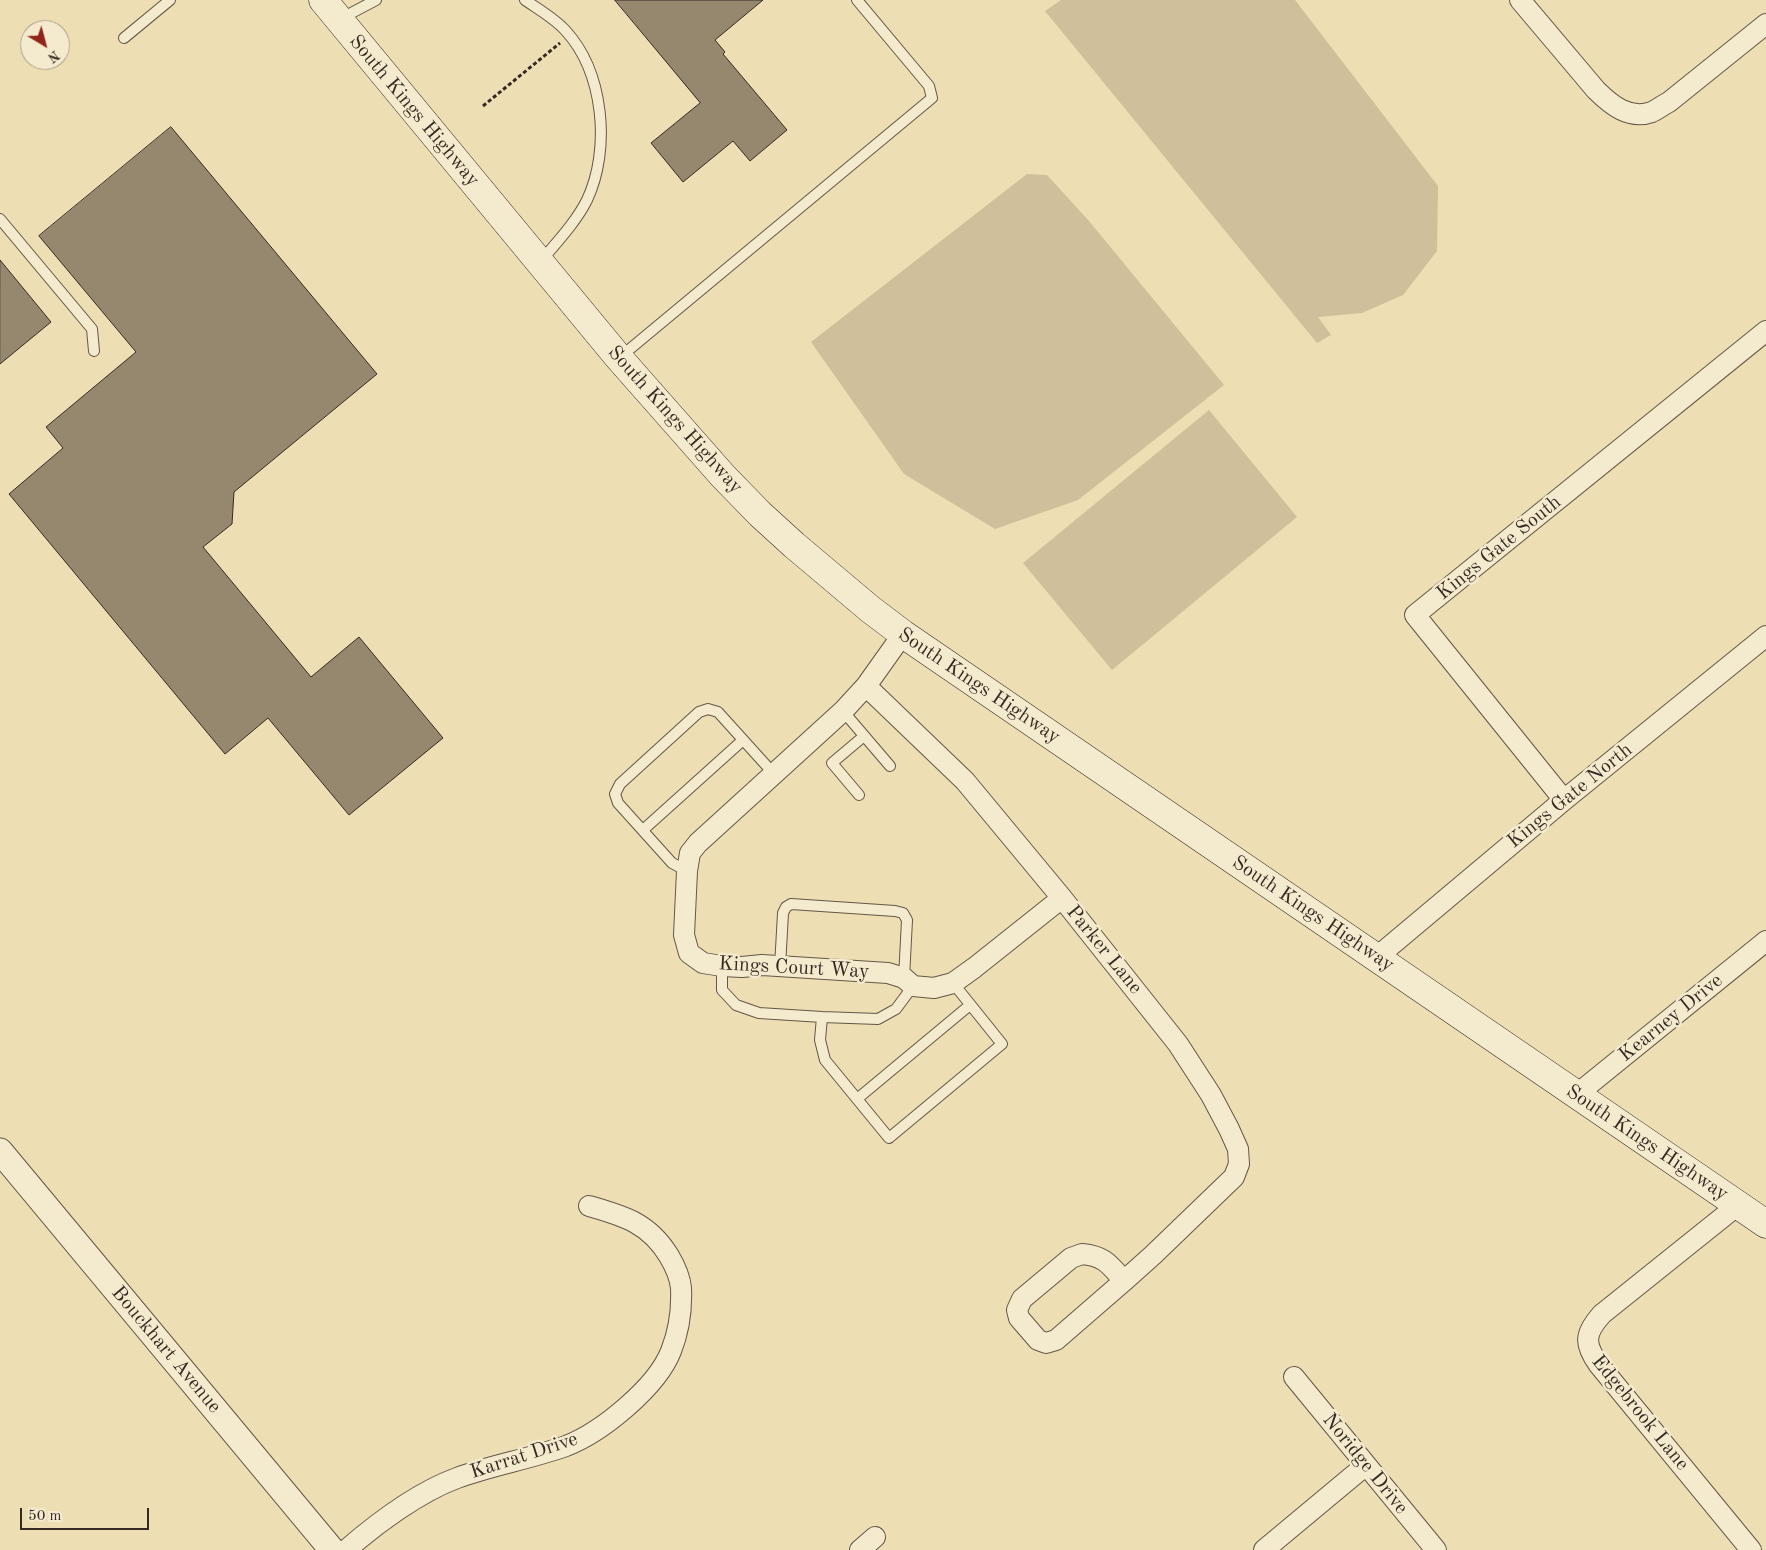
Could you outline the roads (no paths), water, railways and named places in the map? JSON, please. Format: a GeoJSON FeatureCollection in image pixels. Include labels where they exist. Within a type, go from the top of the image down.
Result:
{"type":"FeatureCollection","features":[{"type":"Feature","properties":{"kind":"main road","name":"South Kings Highway"},"geometry":{"type":"LineString","coordinates":[[331,10],[619,358],[689,439],[760,514],[834,580],[903,634],[1766,1224]]}},
{"type":"Feature","properties":{"kind":"street"},"geometry":{"type":"LineString","coordinates":[[1520,0],[1610,104],[1623,111],[1635,114],[1651,112],[1669,102],[1766,24]]}},
{"type":"Feature","properties":{"kind":"street","name":"Kings Gate South"},"geometry":{"type":"LineString","coordinates":[[1564,800],[1416,615],[1766,331]]}},
{"type":"Feature","properties":{"kind":"street"},"geometry":{"type":"LineString","coordinates":[[866,686],[903,634]]}},
{"type":"Feature","properties":{"kind":"street","name":"Kings Gate North"},"geometry":{"type":"LineString","coordinates":[[1377,957],[1564,800],[1766,636]]}},
{"type":"Feature","properties":{"kind":"street","name":"Kings Court Way"},"geometry":{"type":"LineString","coordinates":[[866,686],[843,711],[698,843],[690,853],[687,871],[684,935],[689,953],[703,963],[722,966],[762,965],[888,973],[908,982],[934,988],[953,983],[1062,898]]}},
{"type":"Feature","properties":{"kind":"street","name":"Parker Lane"},"geometry":{"type":"LineString","coordinates":[[866,686],[965,781],[1062,898],[1178,1044],[1211,1095],[1238,1148],[1239,1164],[1234,1177],[1153,1255],[1124,1281],[1056,1340],[1046,1343],[1038,1340],[1019,1318],[1017,1310],[1022,1299],[1071,1258],[1082,1254],[1095,1256],[1108,1263],[1124,1281]]}},
{"type":"Feature","properties":{"kind":"street","name":"Kearney Drive"},"geometry":{"type":"LineString","coordinates":[[1576,1095],[1766,941]]}},
{"type":"Feature","properties":{"kind":"street","name":"Bouckhart Avenue"},"geometry":{"type":"LineString","coordinates":[[0,1151],[332,1550]]}},
{"type":"Feature","properties":{"kind":"street","name":"Edgebrook Lane"},"geometry":{"type":"LineString","coordinates":[[1738,1205],[1602,1314],[1592,1324],[1588,1335],[1588,1346],[1599,1365],[1751,1550]]}},
{"type":"Feature","properties":{"kind":"street","name":"Karrat Drive"},"geometry":{"type":"LineString","coordinates":[[346,1550],[374,1527],[435,1488],[456,1478],[568,1445],[592,1432],[616,1416],[656,1377],[671,1353],[678,1330],[681,1284],[675,1266],[663,1246],[646,1228],[626,1217],[589,1206]]}},
{"type":"Feature","properties":{"kind":"street","name":"Noridge Drive"},"geometry":{"type":"LineString","coordinates":[[1294,1377],[1436,1550]]}},
{"type":"Feature","properties":{"kind":"street"},"geometry":{"type":"LineString","coordinates":[[1264,1550],[1366,1466]]}},
{"type":"Feature","properties":{"kind":"street"},"geometry":{"type":"LineString","coordinates":[[860,1550],[875,1537]]}},
{"type":"Feature","properties":{"kind":"lane"},"geometry":{"type":"LineString","coordinates":[[124,38],[170,0]]}},
{"type":"Feature","properties":{"kind":"lane"},"geometry":{"type":"LineString","coordinates":[[331,10],[376,0]]}},
{"type":"Feature","properties":{"kind":"lane"},"geometry":{"type":"LineString","coordinates":[[525,0],[557,24],[582,54],[600,109],[602,136],[594,181],[586,200],[562,236],[540,262]]}},
{"type":"Feature","properties":{"kind":"lane"},"geometry":{"type":"LineString","coordinates":[[619,358],[932,98],[930,86],[856,0]]}},
{"type":"Feature","properties":{"kind":"lane"},"geometry":{"type":"LineString","coordinates":[[0,219],[92,329],[94,351]]}},
{"type":"Feature","properties":{"kind":"lane"},"geometry":{"type":"LineString","coordinates":[[687,871],[672,863],[618,803],[616,794],[620,784],[699,712],[708,709],[718,712],[774,774]]}},
{"type":"Feature","properties":{"kind":"lane"},"geometry":{"type":"LineString","coordinates":[[843,711],[890,766]]}},
{"type":"Feature","properties":{"kind":"lane"},"geometry":{"type":"LineString","coordinates":[[859,795],[832,763],[864,736]]}},
{"type":"Feature","properties":{"kind":"lane"},"geometry":{"type":"LineString","coordinates":[[643,830],[743,740]]}},
{"type":"Feature","properties":{"kind":"lane"},"geometry":{"type":"LineString","coordinates":[[722,966],[722,990],[736,1005],[759,1013],[878,1019],[896,1009],[908,982],[907,920],[903,913],[895,911],[791,904],[786,906],[783,913],[780,967]]}},
{"type":"Feature","properties":{"kind":"lane"},"geometry":{"type":"LineString","coordinates":[[822,1017],[820,1040],[825,1060],[889,1138],[1002,1044],[953,983]]}},
{"type":"Feature","properties":{"kind":"lane"},"geometry":{"type":"LineString","coordinates":[[857,1099],[970,1005]]}}]}
